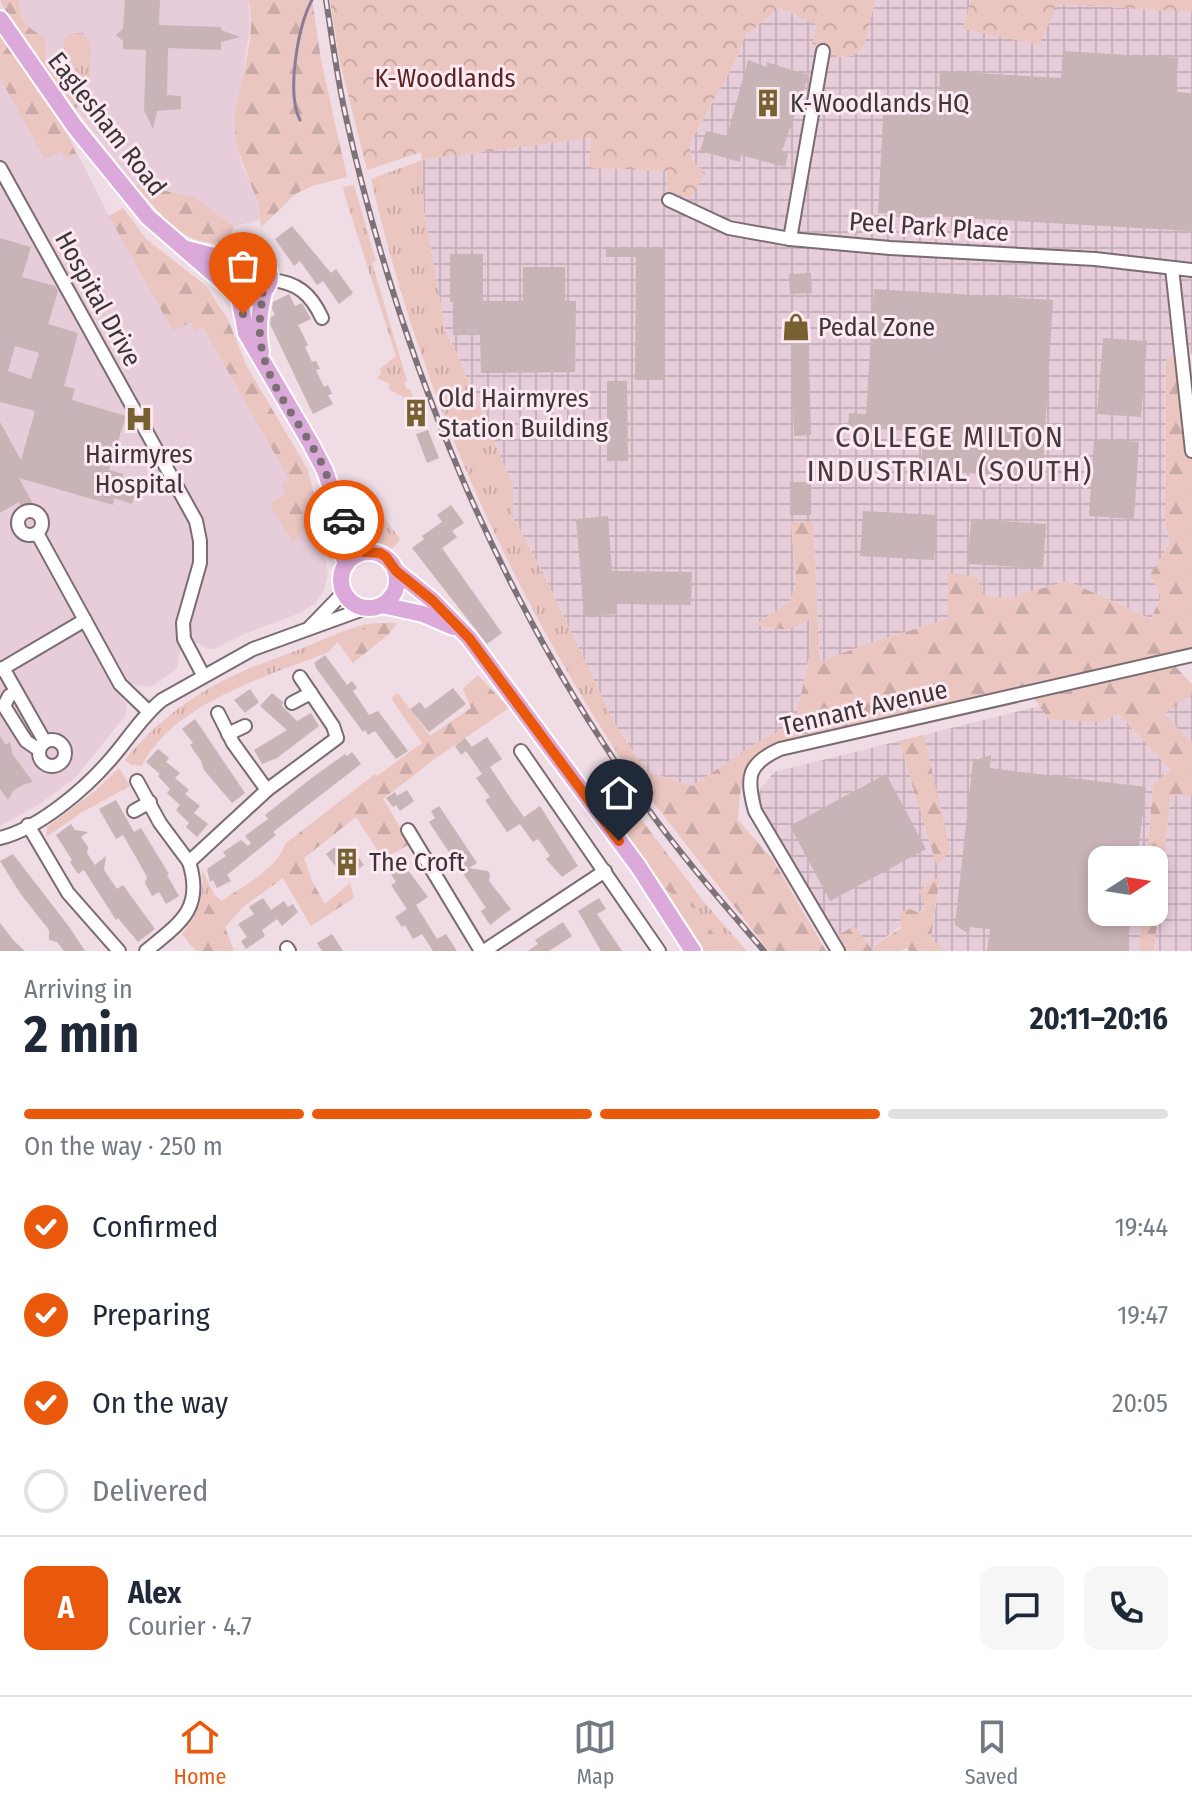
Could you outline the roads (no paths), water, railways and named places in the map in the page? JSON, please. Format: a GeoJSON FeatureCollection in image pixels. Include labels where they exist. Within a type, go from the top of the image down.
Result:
{"type":"FeatureCollection","features":[{"type":"Feature","properties":{"kind":"main road","name":"Eaglesham Road"},"geometry":{"type":"LineString","coordinates":[[0,19],[75,127],[133,200],[148,217],[234,291]]}},
{"type":"Feature","properties":{"kind":"main road","name":"Eaglesham Road"},"geometry":{"type":"LineString","coordinates":[[186,248],[234,261]]}},
{"type":"Feature","properties":{"kind":"main road"},"geometry":{"type":"LineString","coordinates":[[264,365],[258,334],[259,313],[267,286],[267,266],[257,257],[244,255],[234,261],[227,273],[246,333],[264,365],[325,471],[338,509],[364,552]]}},
{"type":"Feature","properties":{"kind":"main road"},"geometry":{"type":"LineString","coordinates":[[234,291],[252,298],[267,286]]}},
{"type":"Feature","properties":{"kind":"main road"},"geometry":{"type":"LineString","coordinates":[[338,509],[339,543],[346,564]]}},
{"type":"Feature","properties":{"kind":"main road"},"geometry":{"type":"LineString","coordinates":[[374,606],[394,594],[396,571],[380,553],[364,552],[346,564],[341,578],[344,592],[352,602],[374,606],[423,614],[462,631]]}},
{"type":"Feature","properties":{"kind":"main road"},"geometry":{"type":"LineString","coordinates":[[396,571],[432,600],[462,631],[638,866],[693,951]]}},
{"type":"Feature","properties":{"kind":"street"},"geometry":{"type":"LineString","coordinates":[[790,239],[823,51]]}},
{"type":"Feature","properties":{"kind":"street","name":"Hospital Drive"},"geometry":{"type":"LineString","coordinates":[[0,168],[196,521],[200,563],[183,623],[184,639],[203,675]]}},
{"type":"Feature","properties":{"kind":"street","name":"Peel Park Place"},"geometry":{"type":"LineString","coordinates":[[669,200],[729,228],[790,239],[890,248],[1095,259],[1192,270]]}},
{"type":"Feature","properties":{"kind":"street"},"geometry":{"type":"LineString","coordinates":[[1172,268],[1192,451]]}},
{"type":"Feature","properties":{"kind":"street"},"geometry":{"type":"LineString","coordinates":[[267,286],[293,284],[307,292],[322,318]]}},
{"type":"Feature","properties":{"kind":"street"},"geometry":{"type":"LineString","coordinates":[[37,533],[120,684],[148,711]]}},
{"type":"Feature","properties":{"kind":"street"},"geometry":{"type":"LineString","coordinates":[[308,629],[344,592]]}},
{"type":"Feature","properties":{"kind":"street"},"geometry":{"type":"LineString","coordinates":[[0,838],[56,808],[84,786],[110,760],[148,711],[162,700],[253,649],[374,606]]}},
{"type":"Feature","properties":{"kind":"street"},"geometry":{"type":"LineString","coordinates":[[42,746],[16,692],[1,669],[85,620]]}},
{"type":"Feature","properties":{"kind":"street","name":"Tennant Avenue"},"geometry":{"type":"LineString","coordinates":[[838,951],[755,811],[749,789],[752,773],[760,758],[780,749],[1192,655]]}},
{"type":"Feature","properties":{"kind":"street"},"geometry":{"type":"LineString","coordinates":[[189,862],[267,790],[337,738],[333,726],[300,677]]}},
{"type":"Feature","properties":{"kind":"street"},"geometry":{"type":"LineString","coordinates":[[292,703],[311,693]]}},
{"type":"Feature","properties":{"kind":"street"},"geometry":{"type":"LineString","coordinates":[[218,713],[228,734],[267,790]]}},
{"type":"Feature","properties":{"kind":"street"},"geometry":{"type":"LineString","coordinates":[[228,734],[245,726]]}},
{"type":"Feature","properties":{"kind":"street"},"geometry":{"type":"LineString","coordinates":[[521,751],[659,951]]}},
{"type":"Feature","properties":{"kind":"street"},"geometry":{"type":"LineString","coordinates":[[137,781],[160,823],[189,862],[195,895],[190,908],[174,928],[146,951]]}},
{"type":"Feature","properties":{"kind":"street"},"geometry":{"type":"LineString","coordinates":[[134,811],[150,802]]}},
{"type":"Feature","properties":{"kind":"street"},"geometry":{"type":"LineString","coordinates":[[28,825],[68,893],[119,951]]}},
{"type":"Feature","properties":{"kind":"street"},"geometry":{"type":"LineString","coordinates":[[408,830],[483,951],[605,871]]}},
{"type":"Feature","properties":{"kind":"waterway"},"geometry":{"type":"LineString","coordinates":[[300,120],[294,77],[298,42],[312,0]]}},
{"type":"Feature","properties":{"kind":"railway"},"geometry":{"type":"LineString","coordinates":[[326,0],[345,113],[394,297],[425,386],[500,561],[544,646],[646,806],[764,951]]}},
{"type":"Feature","properties":{"kind":"place","name":"K-Woodlands HQ"},"geometry":{"type":"Point","coordinates":[768,103]}},
{"type":"Feature","properties":{"kind":"place","name":"Pedal Zone"},"geometry":{"type":"Point","coordinates":[796,327]}},
{"type":"Feature","properties":{"kind":"place","name":"Old Hairmyres Station Building"},"geometry":{"type":"Point","coordinates":[416,413]}},
{"type":"Feature","properties":{"kind":"place","name":"Hairmyres Hospital"},"geometry":{"type":"Point","coordinates":[139,419]}},
{"type":"Feature","properties":{"kind":"place","name":"The Croft"},"geometry":{"type":"Point","coordinates":[347,862]}},
{"type":"Feature","properties":{"kind":"district","name":"COLLEGE MILTON INDUSTRIAL (SOUTH)"},"geometry":{"type":"Point","coordinates":[950,454]}},
{"type":"Feature","properties":{"kind":"park label","name":"K-Woodlands"},"geometry":{"type":"Point","coordinates":[445,78]}}]}
